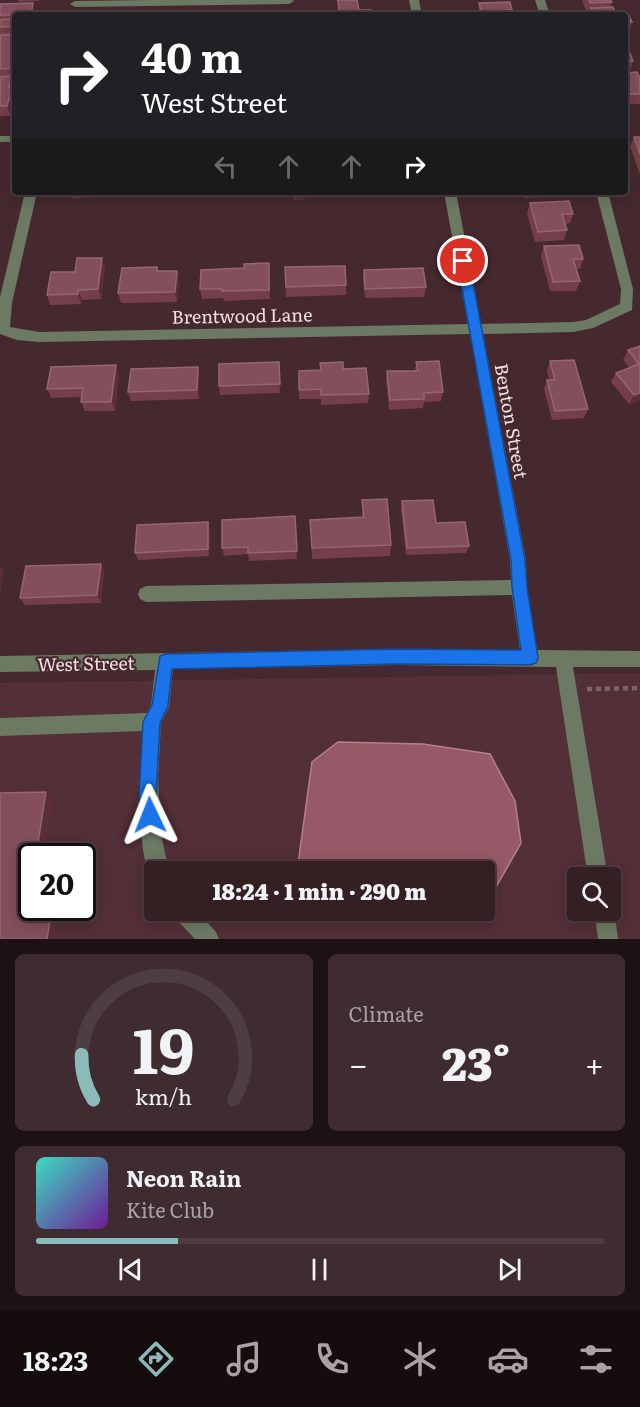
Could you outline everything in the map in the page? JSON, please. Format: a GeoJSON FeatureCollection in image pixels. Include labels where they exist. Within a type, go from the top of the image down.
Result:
{"type":"FeatureCollection","features":[{"type":"Feature","properties":{"kind":"street"},"geometry":{"type":"LineString","coordinates":[[75,2],[289,1]]}},
{"type":"Feature","properties":{"kind":"street","name":"Brentwood Lane"},"geometry":{"type":"LineString","coordinates":[[30,195],[6,303],[3,330],[17,335],[39,337],[476,331],[573,327],[588,324],[627,307],[627,289],[604,195]]}},
{"type":"Feature","properties":{"kind":"street","name":"Benton Street"},"geometry":{"type":"LineString","coordinates":[[451,195],[518,560],[519,587],[530,658]]}},
{"type":"Feature","properties":{"kind":"street"},"geometry":{"type":"LineString","coordinates":[[146,594],[519,587]]}},
{"type":"Feature","properties":{"kind":"street","name":"West Street"},"geometry":{"type":"LineString","coordinates":[[0,664],[398,657],[640,658]]}},
{"type":"Feature","properties":{"kind":"street"},"geometry":{"type":"LineString","coordinates":[[563,658],[596,867]]}},
{"type":"Feature","properties":{"kind":"street"},"geometry":{"type":"LineString","coordinates":[[156,861],[148,798],[152,722],[160,706],[165,661]]}},
{"type":"Feature","properties":{"kind":"street"},"geometry":{"type":"LineString","coordinates":[[0,727],[152,722]]}},
{"type":"Feature","properties":{"kind":"street"},"geometry":{"type":"LineString","coordinates":[[192,921],[209,939]]}},
{"type":"Feature","properties":{"kind":"street"},"geometry":{"type":"LineString","coordinates":[[606,921],[608,939]]}},
{"type":"Feature","properties":{"kind":"path"},"geometry":{"type":"LineString","coordinates":[[568,689],[640,688]]}},
{"type":"Feature","properties":{"kind":"shaded area"},"geometry":{"type":"Polygon","coordinates":[[[640,673],[640,939],[0,939],[0,683],[640,673]]]}},
{"type":"Feature","properties":{"kind":"shaded area"},"geometry":{"type":"Polygon","coordinates":[[[338,742],[423,744],[490,754],[515,801],[521,843],[495,889],[495,861],[298,861],[312,762],[338,742]]]}},
{"type":"Feature","properties":{"kind":"building"},"geometry":{"type":"Polygon","coordinates":[[[338,0],[357,0],[359,10],[371,10],[371,12],[340,12],[338,0]]]}},
{"type":"Feature","properties":{"kind":"building"},"geometry":{"type":"Polygon","coordinates":[[[589,0],[611,0],[612,2],[590,3],[589,0]]]}},
{"type":"Feature","properties":{"kind":"building"},"geometry":{"type":"Polygon","coordinates":[[[510,2],[512,10],[481,12],[479,3],[510,2]]]}},
{"type":"Feature","properties":{"kind":"building"},"geometry":{"type":"Polygon","coordinates":[[[33,3],[32,12],[12,12],[12,26],[0,27],[0,20],[10,19],[11,15],[0,15],[0,4],[33,3]]]}},
{"type":"Feature","properties":{"kind":"building"},"geometry":{"type":"Polygon","coordinates":[[[613,7],[615,12],[593,12],[591,8],[613,7]]]}},
{"type":"Feature","properties":{"kind":"building"},"geometry":{"type":"Polygon","coordinates":[[[12,34],[12,68],[0,69],[1,35],[12,34]]]}},
{"type":"Feature","properties":{"kind":"building"},"geometry":{"type":"Polygon","coordinates":[[[628,48],[633,61],[628,61],[628,48]]]}},
{"type":"Feature","properties":{"kind":"building"},"geometry":{"type":"Polygon","coordinates":[[[637,72],[640,78],[640,94],[628,94],[628,73],[637,72]]]}},
{"type":"Feature","properties":{"kind":"building"},"geometry":{"type":"Polygon","coordinates":[[[12,76],[9,87],[12,86],[12,89],[7,106],[0,106],[0,77],[12,76]]]}},
{"type":"Feature","properties":{"kind":"building"},"geometry":{"type":"Polygon","coordinates":[[[634,137],[640,137],[640,154],[634,137]]]}},
{"type":"Feature","properties":{"kind":"building"},"geometry":{"type":"Polygon","coordinates":[[[569,201],[573,214],[562,214],[567,230],[538,232],[530,203],[569,201]]]}},
{"type":"Feature","properties":{"kind":"building"},"geometry":{"type":"Polygon","coordinates":[[[579,245],[583,259],[573,259],[580,281],[553,282],[544,246],[579,245]]]}},
{"type":"Feature","properties":{"kind":"building"},"geometry":{"type":"Polygon","coordinates":[[[77,258],[102,258],[98,289],[78,290],[78,294],[47,295],[51,272],[75,272],[77,258]]]}},
{"type":"Feature","properties":{"kind":"building"},"geometry":{"type":"Polygon","coordinates":[[[269,263],[269,290],[200,289],[201,270],[244,268],[244,264],[269,263]]]}},
{"type":"Feature","properties":{"kind":"building"},"geometry":{"type":"Polygon","coordinates":[[[345,266],[346,285],[286,287],[285,267],[345,266]]]}},
{"type":"Feature","properties":{"kind":"building"},"geometry":{"type":"Polygon","coordinates":[[[157,267],[157,271],[177,271],[175,292],[118,293],[122,268],[157,267]]]}},
{"type":"Feature","properties":{"kind":"building"},"geometry":{"type":"Polygon","coordinates":[[[423,268],[426,287],[365,289],[364,270],[423,268]]]}},
{"type":"Feature","properties":{"kind":"building"},"geometry":{"type":"Polygon","coordinates":[[[640,346],[640,393],[634,395],[616,373],[639,364],[628,350],[640,346]]]}},
{"type":"Feature","properties":{"kind":"building"},"geometry":{"type":"Polygon","coordinates":[[[574,360],[588,409],[555,411],[547,380],[555,380],[550,361],[574,360]]]}},
{"type":"Feature","properties":{"kind":"building"},"geometry":{"type":"Polygon","coordinates":[[[439,361],[443,392],[424,393],[424,399],[390,400],[387,371],[418,371],[416,362],[439,361]]]}},
{"type":"Feature","properties":{"kind":"building"},"geometry":{"type":"Polygon","coordinates":[[[279,362],[280,384],[219,386],[219,364],[279,362]]]}},
{"type":"Feature","properties":{"kind":"building"},"geometry":{"type":"Polygon","coordinates":[[[343,362],[343,369],[366,368],[369,394],[321,395],[321,389],[299,390],[299,371],[321,370],[320,363],[343,362]]]}},
{"type":"Feature","properties":{"kind":"building"},"geometry":{"type":"Polygon","coordinates":[[[116,365],[111,402],[81,402],[83,388],[47,389],[51,367],[116,365]]]}},
{"type":"Feature","properties":{"kind":"building"},"geometry":{"type":"Polygon","coordinates":[[[198,367],[197,390],[128,392],[131,369],[198,367]]]}},
{"type":"Feature","properties":{"kind":"building"},"geometry":{"type":"Polygon","coordinates":[[[387,499],[391,545],[312,548],[310,520],[364,517],[362,500],[387,499]]]}},
{"type":"Feature","properties":{"kind":"building"},"geometry":{"type":"Polygon","coordinates":[[[433,500],[436,523],[465,522],[469,546],[407,548],[402,501],[433,500]]]}},
{"type":"Feature","properties":{"kind":"building"},"geometry":{"type":"Polygon","coordinates":[[[295,516],[297,551],[248,553],[248,547],[222,548],[222,520],[295,516]]]}},
{"type":"Feature","properties":{"kind":"building"},"geometry":{"type":"Polygon","coordinates":[[[208,522],[208,549],[135,553],[137,525],[208,522]]]}},
{"type":"Feature","properties":{"kind":"building"},"geometry":{"type":"Polygon","coordinates":[[[101,564],[97,595],[20,598],[26,566],[101,564]]]}},
{"type":"Feature","properties":{"kind":"building"},"geometry":{"type":"Polygon","coordinates":[[[46,792],[38,843],[18,843],[18,921],[50,921],[47,939],[0,939],[0,793],[46,792]]]}},
{"type":"Feature","properties":{"kind":"route"},"geometry":{"type":"LineString","coordinates":[[150,815],[148,798],[152,722],[160,706],[165,661],[398,657],[530,658],[519,587],[518,560],[463,261]]}}]}
